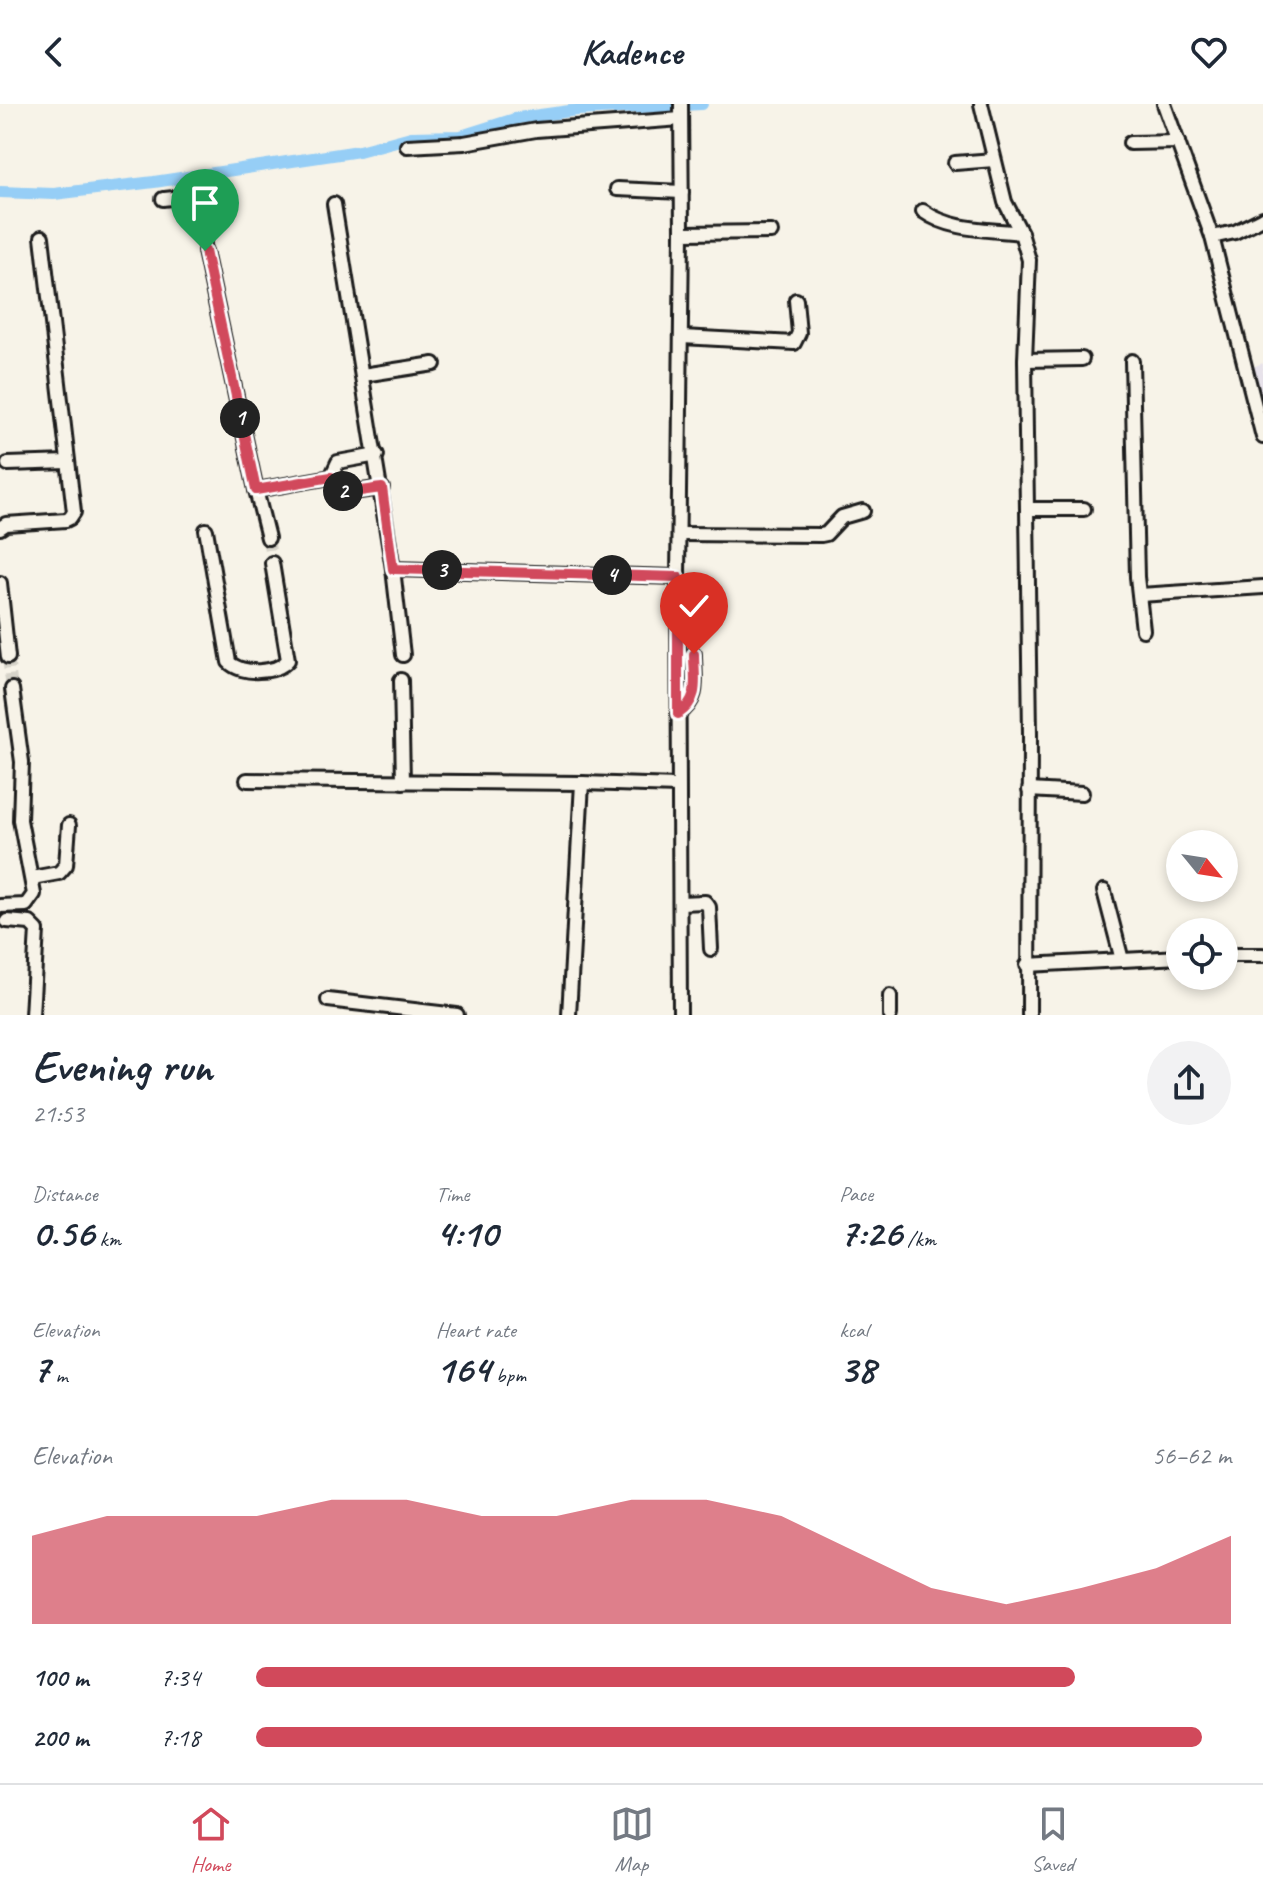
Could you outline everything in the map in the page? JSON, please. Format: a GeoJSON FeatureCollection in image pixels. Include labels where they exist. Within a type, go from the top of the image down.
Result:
{"type":"FeatureCollection","features":[{"type":"Feature","properties":{"kind":"street"},"geometry":{"type":"LineString","coordinates":[[981,104],[1008,211],[1021,233],[1029,260],[1025,360],[1029,1015]]}},
{"type":"Feature","properties":{"kind":"street"},"geometry":{"type":"LineString","coordinates":[[1164,104],[1212,237],[1257,386],[1263,437]]}},
{"type":"Feature","properties":{"kind":"street"},"geometry":{"type":"LineString","coordinates":[[407,146],[464,143],[536,130],[681,112],[682,337],[678,577],[680,1015]]}},
{"type":"Feature","properties":{"kind":"street"},"geometry":{"type":"LineString","coordinates":[[1130,143],[1178,142]]}},
{"type":"Feature","properties":{"kind":"street"},"geometry":{"type":"LineString","coordinates":[[955,163],[994,160]]}},
{"type":"Feature","properties":{"kind":"street"},"geometry":{"type":"LineString","coordinates":[[617,189],[682,192]]}},
{"type":"Feature","properties":{"kind":"street"},"geometry":{"type":"LineString","coordinates":[[163,199],[193,200],[268,538]]}},
{"type":"Feature","properties":{"kind":"street"},"geometry":{"type":"LineString","coordinates":[[334,204],[377,455],[403,655]]}},
{"type":"Feature","properties":{"kind":"street"},"geometry":{"type":"LineString","coordinates":[[923,211],[934,219],[954,226],[1021,233]]}},
{"type":"Feature","properties":{"kind":"street"},"geometry":{"type":"LineString","coordinates":[[1212,237],[1235,232],[1263,218]]}},
{"type":"Feature","properties":{"kind":"street"},"geometry":{"type":"LineString","coordinates":[[682,233],[771,232]]}},
{"type":"Feature","properties":{"kind":"street"},"geometry":{"type":"LineString","coordinates":[[0,528],[6,524],[70,518],[74,512],[42,237]]}},
{"type":"Feature","properties":{"kind":"street"},"geometry":{"type":"LineString","coordinates":[[682,337],[794,343],[799,333],[796,300]]}},
{"type":"Feature","properties":{"kind":"street"},"geometry":{"type":"LineString","coordinates":[[1025,360],[1082,359]]}},
{"type":"Feature","properties":{"kind":"street"},"geometry":{"type":"LineString","coordinates":[[1132,361],[1137,577],[1143,630]]}},
{"type":"Feature","properties":{"kind":"street"},"geometry":{"type":"LineString","coordinates":[[363,375],[434,364]]}},
{"type":"Feature","properties":{"kind":"street"},"geometry":{"type":"LineString","coordinates":[[377,455],[338,462],[331,477],[334,486],[342,491],[382,488]]}},
{"type":"Feature","properties":{"kind":"street"},"geometry":{"type":"LineString","coordinates":[[8,464],[68,462]]}},
{"type":"Feature","properties":{"kind":"street"},"geometry":{"type":"LineString","coordinates":[[256,490],[331,477]]}},
{"type":"Feature","properties":{"kind":"street"},"geometry":{"type":"LineString","coordinates":[[1027,509],[1084,509]]}},
{"type":"Feature","properties":{"kind":"street"},"geometry":{"type":"LineString","coordinates":[[680,534],[821,535],[826,534],[842,517],[863,511]]}},
{"type":"Feature","properties":{"kind":"street"},"geometry":{"type":"LineString","coordinates":[[206,530],[229,662],[238,670],[273,670],[282,668],[288,660],[272,563]]}},
{"type":"Feature","properties":{"kind":"street"},"geometry":{"type":"LineString","coordinates":[[393,569],[678,577]]}},
{"type":"Feature","properties":{"kind":"street"},"geometry":{"type":"LineString","coordinates":[[0,583],[8,657]]}},
{"type":"Feature","properties":{"kind":"street"},"geometry":{"type":"LineString","coordinates":[[1140,595],[1263,587]]}},
{"type":"Feature","properties":{"kind":"street"},"geometry":{"type":"LineString","coordinates":[[678,714],[691,705],[694,698],[694,654]]}},
{"type":"Feature","properties":{"kind":"street"},"geometry":{"type":"LineString","coordinates":[[401,680],[403,782]]}},
{"type":"Feature","properties":{"kind":"street"},"geometry":{"type":"LineString","coordinates":[[0,906],[26,905],[34,894],[20,820],[22,762],[12,689]]}},
{"type":"Feature","properties":{"kind":"street"},"geometry":{"type":"LineString","coordinates":[[247,780],[678,786]]}},
{"type":"Feature","properties":{"kind":"street"},"geometry":{"type":"LineString","coordinates":[[569,1015],[582,783]]}},
{"type":"Feature","properties":{"kind":"street"},"geometry":{"type":"LineString","coordinates":[[1029,790],[1082,793]]}},
{"type":"Feature","properties":{"kind":"street"},"geometry":{"type":"LineString","coordinates":[[32,878],[59,873],[66,865],[69,825]]}},
{"type":"Feature","properties":{"kind":"street"},"geometry":{"type":"LineString","coordinates":[[1104,891],[1122,960]]}},
{"type":"Feature","properties":{"kind":"street"},"geometry":{"type":"LineString","coordinates":[[680,903],[705,902],[709,907],[711,949]]}},
{"type":"Feature","properties":{"kind":"street"},"geometry":{"type":"LineString","coordinates":[[7,921],[30,923],[37,930],[32,1015]]}},
{"type":"Feature","properties":{"kind":"street"},"geometry":{"type":"LineString","coordinates":[[1238,955],[1263,955]]}},
{"type":"Feature","properties":{"kind":"street"},"geometry":{"type":"LineString","coordinates":[[1027,965],[1166,958]]}},
{"type":"Feature","properties":{"kind":"street"},"geometry":{"type":"LineString","coordinates":[[890,996],[890,1015]]}},
{"type":"Feature","properties":{"kind":"street"},"geometry":{"type":"LineString","coordinates":[[328,1000],[457,1015]]}},
{"type":"Feature","properties":{"kind":"shaded area"},"geometry":{"type":"Polygon","coordinates":[[[1263,363],[1263,413],[1250,368],[1263,363]]]}},
{"type":"Feature","properties":{"kind":"waterway"},"geometry":{"type":"LineString","coordinates":[[0,192],[54,194],[154,182],[359,151],[411,137],[461,136],[518,118],[577,110],[702,104]]}},
{"type":"Feature","properties":{"kind":"tunnel"},"geometry":{"type":"LineString","coordinates":[[268,538],[272,563]]}},
{"type":"Feature","properties":{"kind":"tunnel"},"geometry":{"type":"LineString","coordinates":[[8,657],[12,689]]}},
{"type":"Feature","properties":{"kind":"route"},"geometry":{"type":"LineString","coordinates":[[205,251],[256,490],[331,477],[334,486],[342,491],[382,488],[393,569],[678,577],[678,714],[691,705],[694,698],[694,654]]}}]}
